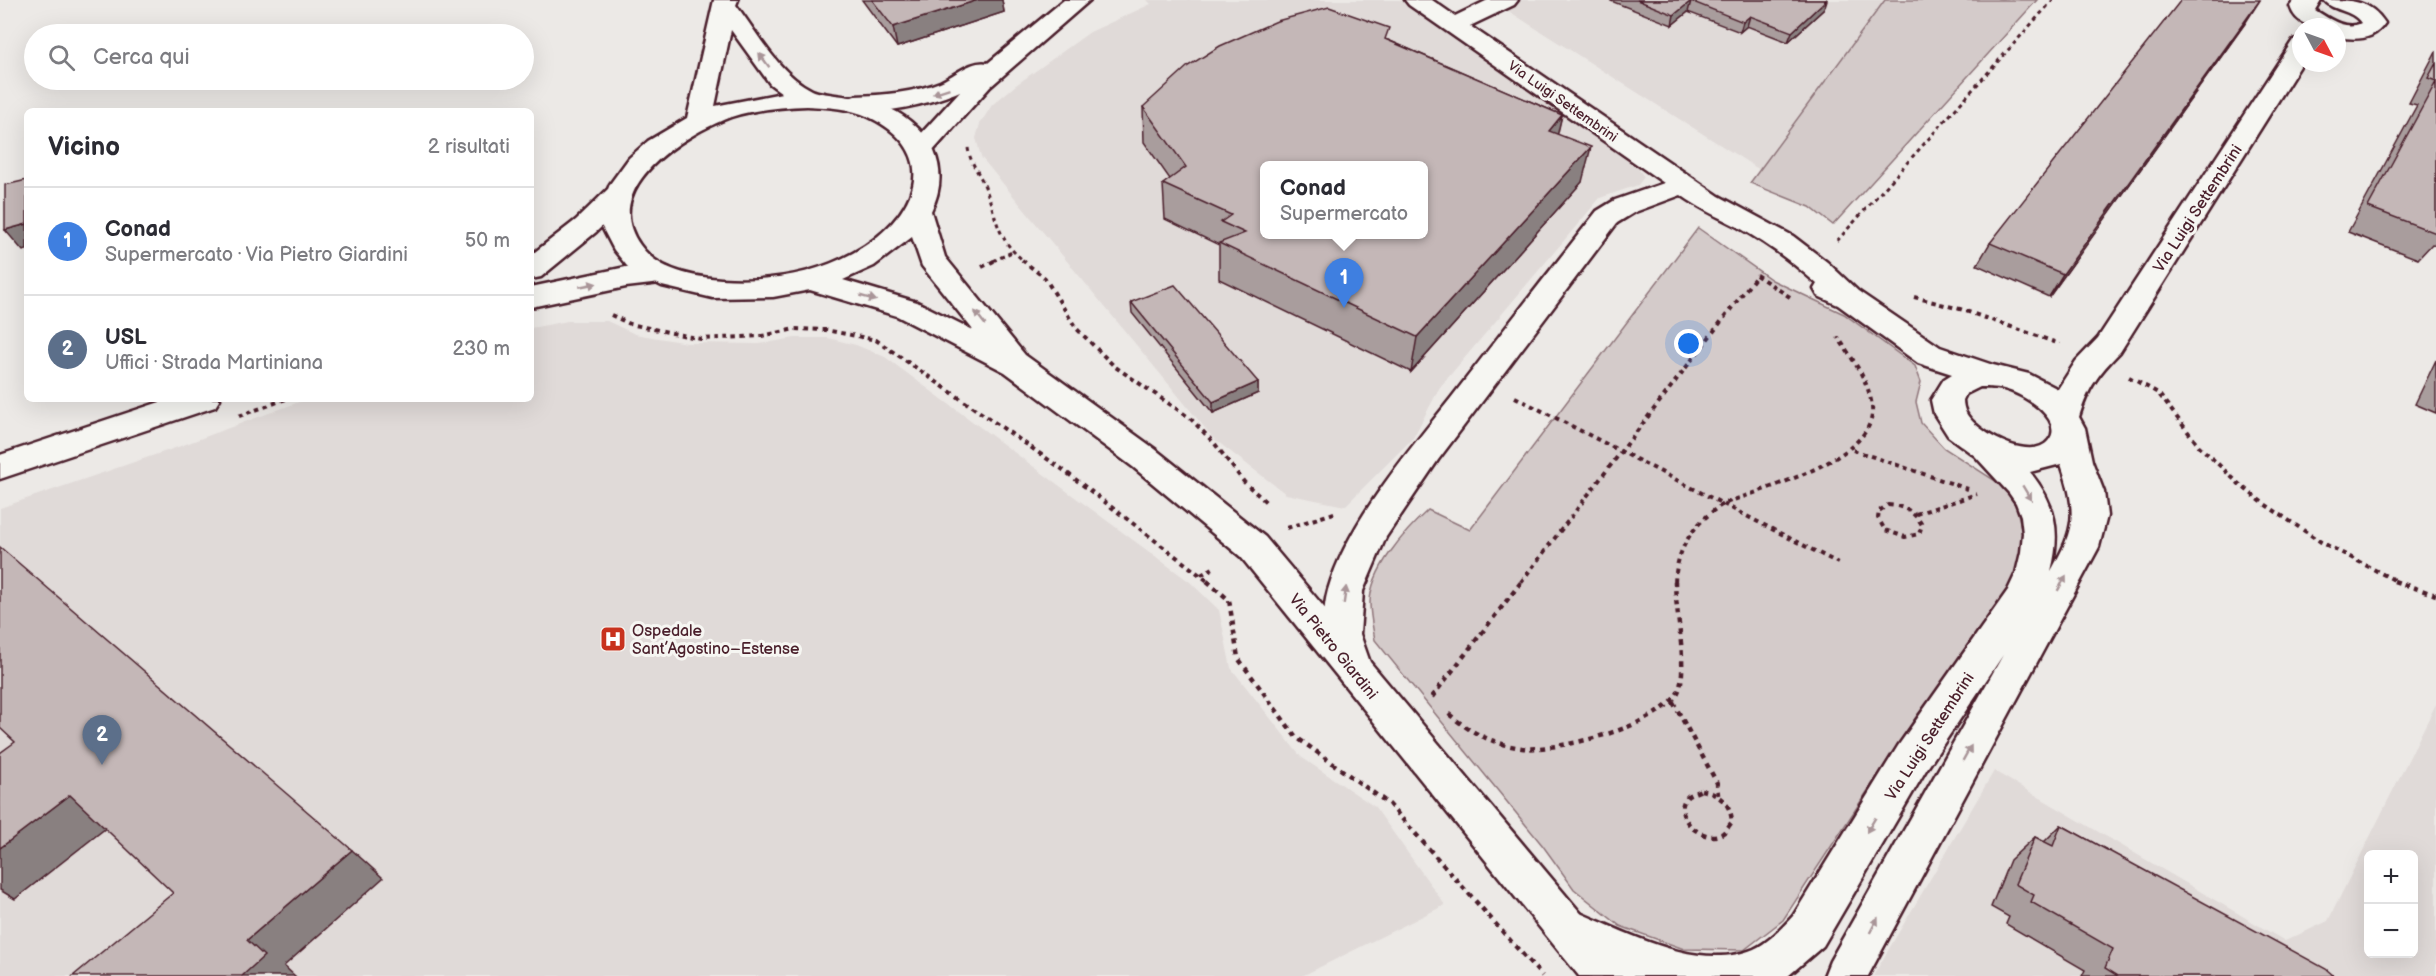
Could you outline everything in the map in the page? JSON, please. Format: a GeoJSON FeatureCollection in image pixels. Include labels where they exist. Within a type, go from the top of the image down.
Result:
{"type":"FeatureCollection","features":[{"type":"Feature","properties":{"kind":"street"},"geometry":{"type":"LineString","coordinates":[[922,147],[981,82],[1027,40],[1078,0]]}},
{"type":"Feature","properties":{"kind":"street","name":"Via Luigi Settembrini"},"geometry":{"type":"LineString","coordinates":[[1417,0],[1709,202],[1751,221],[1824,272],[1848,298],[1929,355],[1998,377],[2056,374],[2091,363]]}},
{"type":"Feature","properties":{"kind":"street"},"geometry":{"type":"LineString","coordinates":[[1454,25],[1506,0]]}},
{"type":"Feature","properties":{"kind":"street"},"geometry":{"type":"LineString","coordinates":[[2336,0],[2361,9],[2371,17],[2373,23],[2371,28],[2365,31],[2346,30]]}},
{"type":"Feature","properties":{"kind":"street","name":"Via Pietro Giardini"},"geometry":{"type":"LineString","coordinates":[[726,3],[779,79],[807,99]]}},
{"type":"Feature","properties":{"kind":"street","name":"Via Pietro Giardini"},"geometry":{"type":"LineString","coordinates":[[699,121],[726,3]]}},
{"type":"Feature","properties":{"kind":"street"},"geometry":{"type":"LineString","coordinates":[[855,104],[908,101],[945,90],[1027,40]]}},
{"type":"Feature","properties":{"kind":"street","name":"Via Luigi Settembrini"},"geometry":{"type":"LineString","coordinates":[[1845,976],[2082,547],[2090,516],[2087,492],[2076,461],[2067,422],[2073,387],[2091,363],[2109,345],[2292,59]]}},
{"type":"Feature","properties":{"kind":"street","name":"Via Pietro Giardini"},"geometry":{"type":"LineString","coordinates":[[807,99],[855,104],[894,120],[910,132],[922,147],[929,174],[926,193],[918,211],[903,230],[883,247],[850,266],[812,281],[757,290],[704,288],[658,275],[635,259],[620,240],[615,219],[618,195],[632,170],[659,144],[699,121],[748,105],[807,99]]}},
{"type":"Feature","properties":{"kind":"street"},"geometry":{"type":"LineString","coordinates":[[1356,672],[1342,634],[1345,591],[1357,560],[1373,529],[1427,451],[1607,217],[1625,206],[1684,185]]}},
{"type":"Feature","properties":{"kind":"street"},"geometry":{"type":"LineString","coordinates":[[534,268],[586,226],[618,195]]}},
{"type":"Feature","properties":{"kind":"street","name":"Via Luigi Settembrini"},"geometry":{"type":"LineString","coordinates":[[1709,202],[1736,230],[1764,265],[1848,298]]}},
{"type":"Feature","properties":{"kind":"street","name":"Via Pietro Giardini"},"geometry":{"type":"LineString","coordinates":[[918,211],[932,259],[1016,364]]}},
{"type":"Feature","properties":{"kind":"street"},"geometry":{"type":"LineString","coordinates":[[534,296],[627,278],[658,275]]}},
{"type":"Feature","properties":{"kind":"street","name":"Via Pietro Giardini"},"geometry":{"type":"LineString","coordinates":[[812,281],[907,309],[1016,364],[1144,458],[1253,547],[1606,976]]}},
{"type":"Feature","properties":{"kind":"street","name":"Via Luigi Settembrini"},"geometry":{"type":"LineString","coordinates":[[1929,355],[1940,372],[1948,396]]}},
{"type":"Feature","properties":{"kind":"street"},"geometry":{"type":"LineString","coordinates":[[1975,376],[1998,377],[2041,393],[2055,404],[2067,422],[2067,441],[2060,451],[2046,458],[2018,459],[1988,450],[1972,441],[1955,424],[1947,406],[1948,396],[1954,387],[1963,380],[1975,376]]}},
{"type":"Feature","properties":{"kind":"street"},"geometry":{"type":"LineString","coordinates":[[0,467],[195,402]]}},
{"type":"Feature","properties":{"kind":"street","name":"Via Luigi Settembrini"},"geometry":{"type":"LineString","coordinates":[[1717,976],[1737,975],[1764,968],[1789,950],[1808,931],[1912,758],[2023,597],[2035,571],[2040,527],[2029,494],[2008,468],[1988,450]]}},
{"type":"Feature","properties":{"kind":"street"},"geometry":{"type":"LineString","coordinates":[[1565,927],[1626,955],[1683,974],[1706,976]]}},
{"type":"Feature","properties":{"kind":"path"},"geometry":{"type":"LineString","coordinates":[[1835,243],[2053,0]]}},
{"type":"Feature","properties":{"kind":"path"},"geometry":{"type":"LineString","coordinates":[[1012,252],[1045,278],[1076,328],[1107,359],[1190,418],[1215,444],[1244,482],[1268,504]]}},
{"type":"Feature","properties":{"kind":"path"},"geometry":{"type":"LineString","coordinates":[[1439,706],[1431,698],[1764,265],[1796,302]]}},
{"type":"Feature","properties":{"kind":"path"},"geometry":{"type":"LineString","coordinates":[[1912,296],[2028,331],[2091,363],[2153,389],[2168,402],[2180,424],[2219,466],[2261,502],[2318,540],[2373,571],[2436,595]]}},
{"type":"Feature","properties":{"kind":"path"},"geometry":{"type":"LineString","coordinates":[[605,312],[630,324],[701,339],[762,336],[795,329],[826,330],[876,339],[1062,469],[1201,575],[1229,600],[1238,658],[1296,737],[1389,804],[1542,976]]}},
{"type":"Feature","properties":{"kind":"path"},"geometry":{"type":"LineString","coordinates":[[1447,713],[1472,734],[1501,744],[1533,748],[1637,725],[1673,702],[1679,691],[1681,678],[1676,596],[1677,558],[1690,534],[1709,512],[1723,504],[1834,462],[1853,450],[1863,438],[1871,420],[1873,401],[1865,377],[1835,334]]}},
{"type":"Feature","properties":{"kind":"path"},"geometry":{"type":"LineString","coordinates":[[1482,380],[1838,563]]}},
{"type":"Feature","properties":{"kind":"path"},"geometry":{"type":"LineString","coordinates":[[1853,450],[1981,493],[1916,514],[1903,507],[1888,505],[1879,511],[1878,521],[1886,531],[1908,538],[1919,534],[1922,530],[1916,514]]}},
{"type":"Feature","properties":{"kind":"path"},"geometry":{"type":"LineString","coordinates":[[1284,519],[1292,526]]}},
{"type":"Feature","properties":{"kind":"path"},"geometry":{"type":"LineString","coordinates":[[1673,702],[1717,783],[1718,795],[1730,807],[1732,822],[1725,833],[1718,836],[1701,834],[1686,823],[1681,808],[1683,801],[1687,796],[1701,790],[1718,795]]}},
{"type":"Feature","properties":{"kind":"shaded area"},"geometry":{"type":"Polygon","coordinates":[[[1147,0],[1400,0],[1638,168],[1644,177],[1638,185],[1600,198],[1440,387],[1413,438],[1345,506],[1286,494],[1214,439],[981,157],[976,138],[980,124],[992,105],[1090,32],[1151,4],[1147,0]]]}},
{"type":"Feature","properties":{"kind":"shaded area"},"geometry":{"type":"Polygon","coordinates":[[[1491,0],[1885,0],[1760,170],[1491,0]]]}},
{"type":"Feature","properties":{"kind":"shaded area"},"geometry":{"type":"Polygon","coordinates":[[[1885,0],[2037,0],[1833,225],[1810,207],[1750,183],[1885,0]]]}},
{"type":"Feature","properties":{"kind":"shaded area"},"geometry":{"type":"Polygon","coordinates":[[[1698,228],[1772,280],[1844,314],[1915,366],[1921,382],[1916,402],[1921,423],[1944,448],[2008,489],[2015,501],[2022,531],[2019,572],[1954,670],[1918,714],[1783,920],[1744,950],[1684,949],[1620,926],[1574,889],[1543,846],[1375,640],[1370,608],[1372,590],[1382,565],[1409,529],[1428,510],[1470,530],[1698,228]]]}},
{"type":"Feature","properties":{"kind":"shaded area","name":"Ospedale Sant’Agostino–Estense"},"geometry":{"type":"Polygon","coordinates":[[[568,321],[607,321],[635,334],[687,343],[759,344],[795,338],[828,338],[856,345],[885,357],[1190,582],[1219,610],[1231,668],[1301,757],[1375,807],[1445,905],[1302,976],[0,976],[0,508],[178,447],[299,402],[534,402],[534,327],[568,321]]]}},
{"type":"Feature","properties":{"kind":"shaded area"},"geometry":{"type":"Polygon","coordinates":[[[2436,704],[2436,976],[1873,976],[1994,771],[2285,941],[2328,921],[2436,704]]]}},
{"type":"Feature","properties":{"kind":"building"},"geometry":{"type":"Polygon","coordinates":[[[872,0],[978,0],[893,27],[872,0]]]}},
{"type":"Feature","properties":{"kind":"building"},"geometry":{"type":"Polygon","coordinates":[[[1637,0],[1826,0],[1792,32],[1750,16],[1743,22],[1691,1],[1674,15],[1637,0]]]}},
{"type":"Feature","properties":{"kind":"building"},"geometry":{"type":"Polygon","coordinates":[[[2181,0],[2260,0],[2063,274],[1990,243],[2181,0]]]}},
{"type":"Feature","properties":{"kind":"building"},"geometry":{"type":"Polygon","coordinates":[[[1329,7],[1389,28],[1385,39],[1562,115],[1549,131],[1591,147],[1417,337],[1219,243],[1245,233],[1221,222],[1231,215],[1163,184],[1186,167],[1143,107],[1188,66],[1220,46],[1277,21],[1329,7]]]}},
{"type":"Feature","properties":{"kind":"building"},"geometry":{"type":"Polygon","coordinates":[[[2436,63],[2436,81],[2428,78],[2436,63]]]}},
{"type":"Feature","properties":{"kind":"building"},"geometry":{"type":"Polygon","coordinates":[[[2436,82],[2436,233],[2368,207],[2436,82]]]}},
{"type":"Feature","properties":{"kind":"building"},"geometry":{"type":"Polygon","coordinates":[[[24,181],[24,225],[5,230],[5,185],[24,181]]]}},
{"type":"Feature","properties":{"kind":"building"},"geometry":{"type":"Polygon","coordinates":[[[1175,285],[1258,382],[1213,402],[1131,302],[1175,285]]]}},
{"type":"Feature","properties":{"kind":"building"},"geometry":{"type":"Polygon","coordinates":[[[0,547],[352,850],[247,940],[264,956],[242,976],[73,976],[173,893],[70,795],[0,848],[0,753],[15,742],[0,728],[0,547]]]}},
{"type":"Feature","properties":{"kind":"building"},"geometry":{"type":"Polygon","coordinates":[[[2061,825],[2326,969],[2334,976],[2118,976],[2105,968],[2113,949],[2031,902],[2034,895],[2015,884],[2035,837],[2053,846],[2061,825]]]}},
{"type":"Feature","properties":{"kind":"place","name":"Conad"},"geometry":{"type":"Point","coordinates":[1344,308]}},
{"type":"Feature","properties":{"kind":"place","name":"Ospedale Sant’Agostino–Estense"},"geometry":{"type":"Point","coordinates":[613,639]}},
{"type":"Feature","properties":{"kind":"place","name":"USL"},"geometry":{"type":"Point","coordinates":[102,765]}}]}
